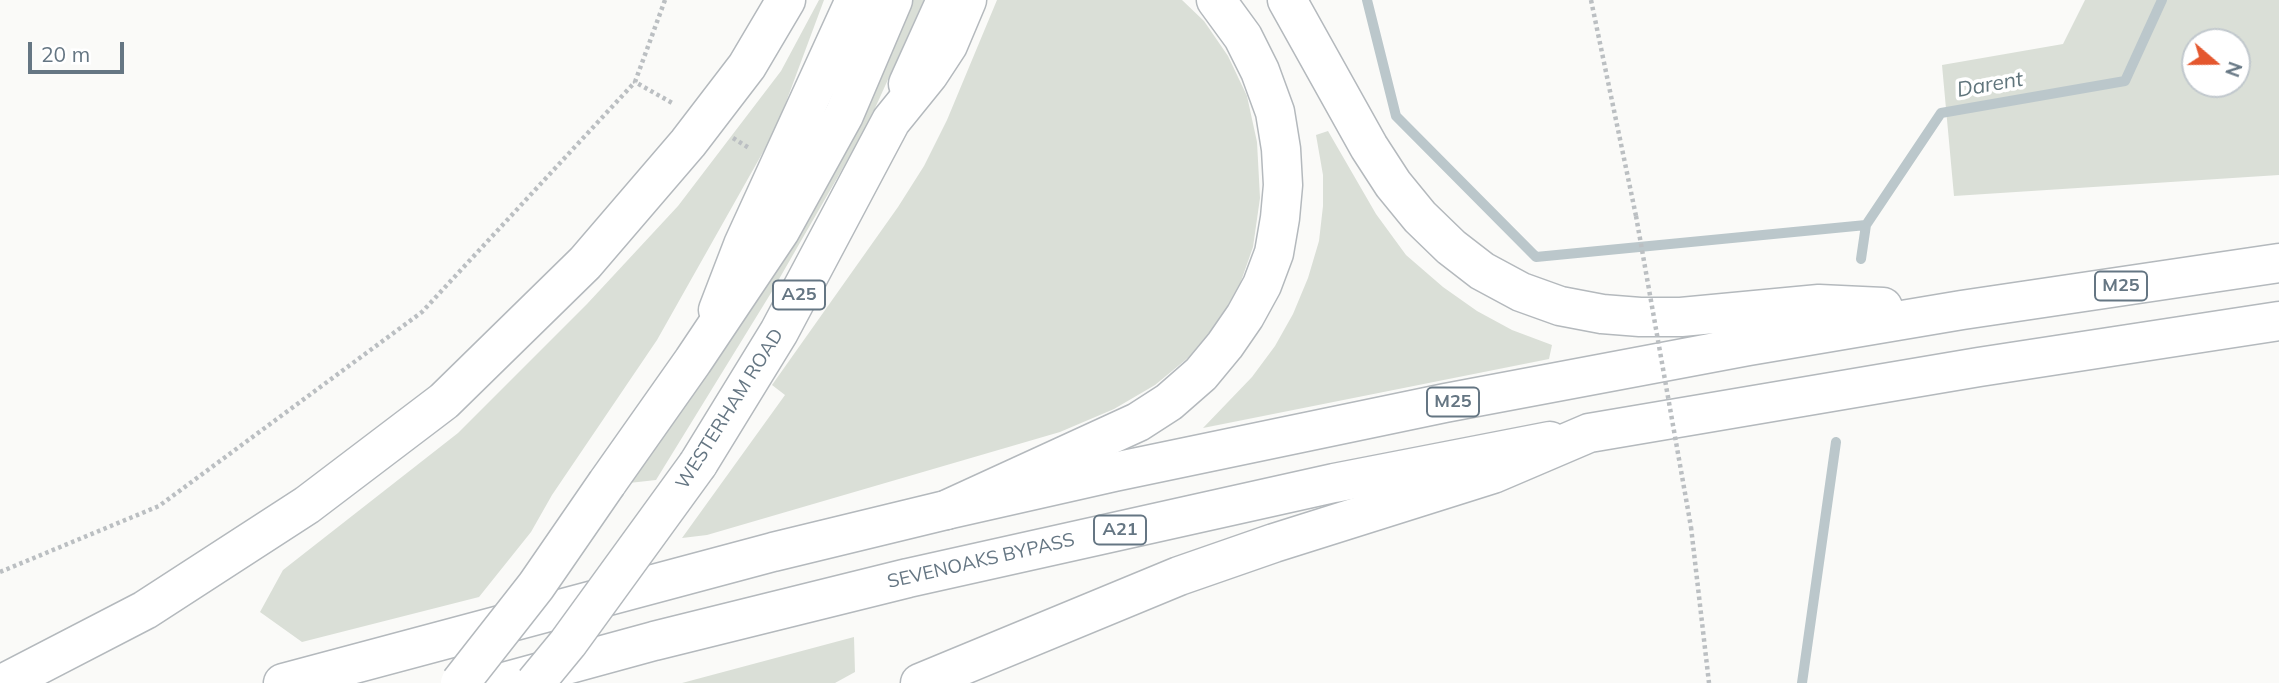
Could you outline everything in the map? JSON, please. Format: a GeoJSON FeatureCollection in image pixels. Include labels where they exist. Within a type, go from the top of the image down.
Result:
{"type":"FeatureCollection","features":[{"type":"Feature","properties":{"kind":"main road"},"geometry":{"type":"LineString","coordinates":[[4,683],[145,610],[307,505],[444,401],[585,263],[688,143],[747,66],[786,0]]}},
{"type":"Feature","properties":{"kind":"main road"},"geometry":{"type":"LineString","coordinates":[[704,344],[743,245],[855,0]]}},
{"type":"Feature","properties":{"kind":"main road"},"geometry":{"type":"LineString","coordinates":[[460,683],[536,586],[780,231],[844,115],[893,0]]}},
{"type":"Feature","properties":{"kind":"main road","name":"WESTERHAM ROAD"},"geometry":{"type":"LineString","coordinates":[[535,683],[576,632],[698,464],[779,332],[891,121],[946,0]]}},
{"type":"Feature","properties":{"kind":"main road"},"geometry":{"type":"LineString","coordinates":[[891,121],[929,74],[948,45],[967,0]]}},
{"type":"Feature","properties":{"kind":"main road"},"geometry":{"type":"LineString","coordinates":[[283,683],[773,552],[946,510],[1128,427],[1169,402],[1201,374],[1225,345],[1262,285],[1274,253],[1280,218],[1283,185],[1275,112],[1260,71],[1243,37],[1216,0]]}},
{"type":"Feature","properties":{"kind":"main road","name":"M25"},"geometry":{"type":"LineString","coordinates":[[1287,0],[1369,147],[1399,192],[1451,247],[1482,271],[1521,292],[1560,306],[1602,314],[1640,317],[1681,317],[1819,304],[1962,310]]}},
{"type":"Feature","properties":{"kind":"main road","name":"M25"},"geometry":{"type":"LineString","coordinates":[[946,510],[1114,472],[1458,401],[1748,346],[1962,310],[2279,263]]}},
{"type":"Feature","properties":{"kind":"main road"},"geometry":{"type":"LineString","coordinates":[[920,683],[1179,576],[1274,543],[1430,496],[1493,474],[1589,433],[1979,367],[2279,321]]}},
{"type":"Feature","properties":{"kind":"main road","name":"SEVENOAKS BYPASS"},"geometry":{"type":"LineString","coordinates":[[500,683],[846,593],[1077,539],[1334,483],[1589,433]]}},
{"type":"Feature","properties":{"kind":"path"},"geometry":{"type":"LineString","coordinates":[[1591,0],[1636,216],[1691,527],[1709,683]]}},
{"type":"Feature","properties":{"kind":"path"},"geometry":{"type":"LineString","coordinates":[[0,572],[159,506],[422,312],[635,82]]}},
{"type":"Feature","properties":{"kind":"shaded area"},"geometry":{"type":"Polygon","coordinates":[[[819,0],[824,0],[776,129],[657,340],[552,495],[531,532],[479,597],[302,642],[260,612],[283,570],[458,433],[587,304],[678,206],[781,71],[819,0]]]}},
{"type":"Feature","properties":{"kind":"shaded area"},"geometry":{"type":"Polygon","coordinates":[[[906,0],[924,0],[866,128],[771,293],[656,480],[629,483],[906,0]]]}},
{"type":"Feature","properties":{"kind":"shaded area"},"geometry":{"type":"Polygon","coordinates":[[[997,0],[1182,0],[1204,21],[1228,56],[1247,96],[1257,142],[1260,198],[1253,247],[1240,284],[1219,321],[1189,357],[1155,385],[1114,409],[1060,432],[707,535],[682,538],[785,395],[772,385],[924,166],[947,120],[997,0]]]}},
{"type":"Feature","properties":{"kind":"shaded area"},"geometry":{"type":"Polygon","coordinates":[[[2085,0],[2279,0],[2279,175],[1954,196],[1942,65],[2063,44],[2085,0]]]}},
{"type":"Feature","properties":{"kind":"shaded area"},"geometry":{"type":"Polygon","coordinates":[[[1328,131],[1376,214],[1406,255],[1443,287],[1477,311],[1512,330],[1552,345],[1549,359],[1203,428],[1252,377],[1275,346],[1293,314],[1319,241],[1323,175],[1316,135],[1328,131]]]}},
{"type":"Feature","properties":{"kind":"shaded area"},"geometry":{"type":"Polygon","coordinates":[[[854,637],[855,672],[835,683],[682,683],[854,637]]]}},
{"type":"Feature","properties":{"kind":"waterway"},"geometry":{"type":"LineString","coordinates":[[1367,0],[1396,116],[1536,257],[1866,225]]}},
{"type":"Feature","properties":{"kind":"waterway","name":"Darent"},"geometry":{"type":"LineString","coordinates":[[1861,259],[1866,225],[1941,113],[2125,81],[2162,0]]}},
{"type":"Feature","properties":{"kind":"waterway","name":"Darent"},"geometry":{"type":"LineString","coordinates":[[1802,683],[1836,442]]}}]}
